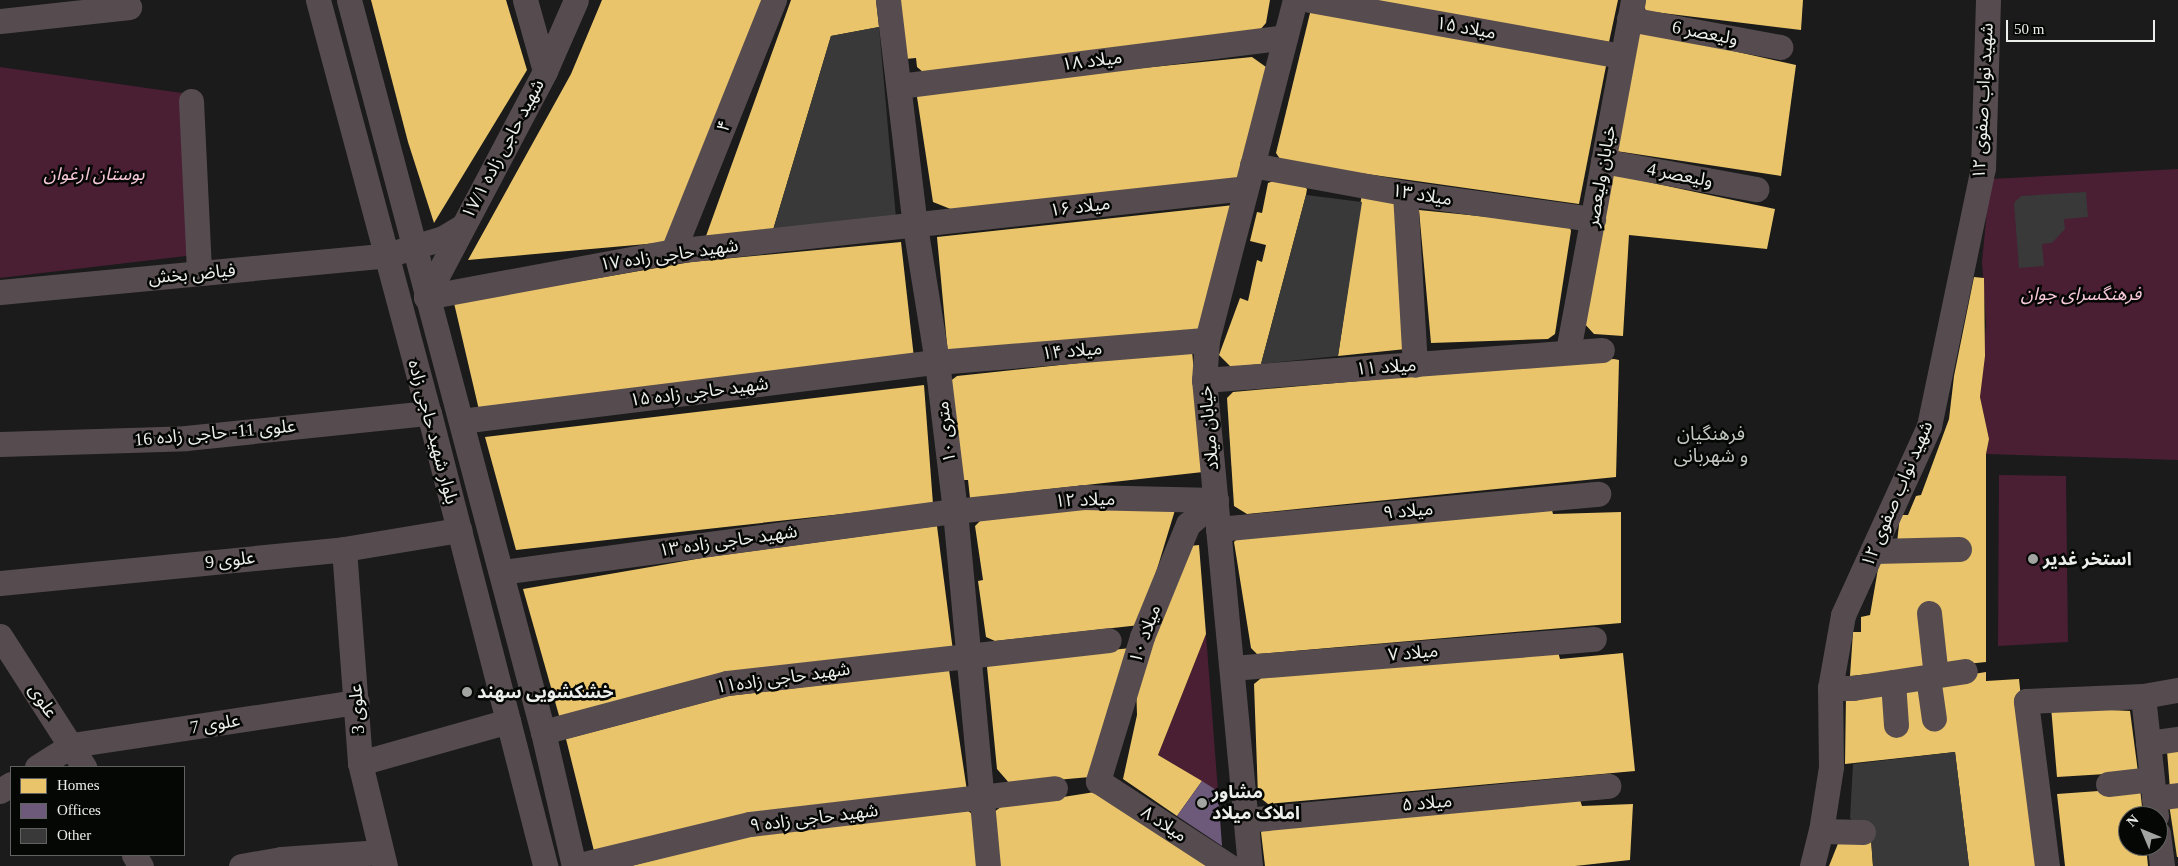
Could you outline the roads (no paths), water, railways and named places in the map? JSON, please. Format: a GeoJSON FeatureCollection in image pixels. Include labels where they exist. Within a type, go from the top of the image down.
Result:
{"type":"FeatureCollection","features":[{"type":"Feature","properties":{"kind":"street","name":"بلوار شهید حاجی زاده"},"geometry":{"type":"LineString","coordinates":[[318,0],[384,256],[429,412],[545,866]]}},
{"type":"Feature","properties":{"kind":"street","name":"بلوار شهید حاجی زاده"},"geometry":{"type":"LineString","coordinates":[[349,0],[426,297],[544,732],[575,866]]}},
{"type":"Feature","properties":{"kind":"street"},"geometry":{"type":"LineString","coordinates":[[525,0],[546,71]]}},
{"type":"Feature","properties":{"kind":"street","name":"شهید حاجی زاده ۱۷/۱"},"geometry":{"type":"LineString","coordinates":[[426,297],[546,71],[576,0]]}},
{"type":"Feature","properties":{"kind":"street","name":"۴"},"geometry":{"type":"LineString","coordinates":[[673,251],[774,0]]}},
{"type":"Feature","properties":{"kind":"street","name":"۱۰ متری"},"geometry":{"type":"LineString","coordinates":[[888,0],[914,226],[937,362],[955,510],[967,656],[983,797],[988,866]]}},
{"type":"Feature","properties":{"kind":"street","name":"خیابان میلاد"},"geometry":{"type":"LineString","coordinates":[[1250,866],[1204,380],[1207,340],[1295,0]]}},
{"type":"Feature","properties":{"kind":"street","name":"میلاد ۱۵"},"geometry":{"type":"LineString","coordinates":[[1310,0],[1622,56]]}},
{"type":"Feature","properties":{"kind":"street","name":"شهید نواب صفوی ۱۲"},"geometry":{"type":"LineString","coordinates":[[1812,866],[1821,832],[1831,767],[1830,688],[1843,615],[1874,552],[1929,426],[1983,168],[1988,0]]}},
{"type":"Feature","properties":{"kind":"street"},"geometry":{"type":"LineString","coordinates":[[0,22],[129,7]]}},
{"type":"Feature","properties":{"kind":"street","name":"خیابان ولیعصر"},"geometry":{"type":"LineString","coordinates":[[1568,351],[1631,10]]}},
{"type":"Feature","properties":{"kind":"street","name":"ولیعصر 6"},"geometry":{"type":"LineString","coordinates":[[1631,10],[1780,47]]}},
{"type":"Feature","properties":{"kind":"street","name":"میلاد ۱۸"},"geometry":{"type":"LineString","coordinates":[[899,86],[1285,38]]}},
{"type":"Feature","properties":{"kind":"street"},"geometry":{"type":"LineString","coordinates":[[191,101],[199,273]]}},
{"type":"Feature","properties":{"kind":"street","name":"ولیعصر 4"},"geometry":{"type":"LineString","coordinates":[[1603,161],[1756,189]]}},
{"type":"Feature","properties":{"kind":"street","name":"میلاد ۱۳"},"geometry":{"type":"LineString","coordinates":[[1249,176],[1405,193],[1592,219]]}},
{"type":"Feature","properties":{"kind":"street","name":"میلاد ۱۶"},"geometry":{"type":"LineString","coordinates":[[914,226],[1249,176]]}},
{"type":"Feature","properties":{"kind":"street"},"geometry":{"type":"LineString","coordinates":[[1405,193],[1415,365]]}},
{"type":"Feature","properties":{"kind":"street","name":"شهید حاجی زاده ۱۷"},"geometry":{"type":"LineString","coordinates":[[426,297],[673,251],[914,226]]}},
{"type":"Feature","properties":{"kind":"street","name":"فیاض بخش"},"geometry":{"type":"LineString","coordinates":[[0,292],[384,256],[443,238],[461,228]]}},
{"type":"Feature","properties":{"kind":"street","name":"میلاد ۱۴"},"geometry":{"type":"LineString","coordinates":[[937,362],[1207,340]]}},
{"type":"Feature","properties":{"kind":"street","name":"میلاد ۱۱"},"geometry":{"type":"LineString","coordinates":[[1204,380],[1415,365],[1568,351],[1602,350]]}},
{"type":"Feature","properties":{"kind":"street","name":"شهید حاجی زاده ۱۵"},"geometry":{"type":"LineString","coordinates":[[461,421],[937,362]]}},
{"type":"Feature","properties":{"kind":"street","name":"علوی 11- حاجی زاده 16"},"geometry":{"type":"LineString","coordinates":[[0,444],[186,438],[429,412]]}},
{"type":"Feature","properties":{"kind":"street","name":"میلاد ۹"},"geometry":{"type":"LineString","coordinates":[[1218,528],[1598,494]]}},
{"type":"Feature","properties":{"kind":"street","name":"میلاد ۱۲"},"geometry":{"type":"LineString","coordinates":[[955,510],[1084,498],[1216,500]]}},
{"type":"Feature","properties":{"kind":"street","name":"میلاد ۱۰"},"geometry":{"type":"LineString","coordinates":[[1098,781],[1142,637],[1188,524],[1216,500]]}},
{"type":"Feature","properties":{"kind":"street","name":"شهید حاجی زاده ۱۳"},"geometry":{"type":"LineString","coordinates":[[502,572],[955,510]]}},
{"type":"Feature","properties":{"kind":"street","name":"علوی 9"},"geometry":{"type":"LineString","coordinates":[[0,583],[344,549],[459,530]]}},
{"type":"Feature","properties":{"kind":"street"},"geometry":{"type":"LineString","coordinates":[[1874,552],[1958,548]]}},
{"type":"Feature","properties":{"kind":"street","name":"علوی 3"},"geometry":{"type":"LineString","coordinates":[[344,549],[357,702],[360,763],[383,859]]}},
{"type":"Feature","properties":{"kind":"street"},"geometry":{"type":"LineString","coordinates":[[1930,613],[1934,719]]}},
{"type":"Feature","properties":{"kind":"street","name":"علوی"},"geometry":{"type":"LineString","coordinates":[[0,636],[72,745],[83,766]]}},
{"type":"Feature","properties":{"kind":"street","name":"میلاد ۷"},"geometry":{"type":"LineString","coordinates":[[1232,668],[1594,639]]}},
{"type":"Feature","properties":{"kind":"street","name":"شهید حاجی زاده۱۱"},"geometry":{"type":"LineString","coordinates":[[544,732],[727,683],[1109,640]]}},
{"type":"Feature","properties":{"kind":"street"},"geometry":{"type":"LineString","coordinates":[[1830,688],[1892,682],[1965,671]]}},
{"type":"Feature","properties":{"kind":"street"},"geometry":{"type":"LineString","coordinates":[[1892,682],[1896,725]]}},
{"type":"Feature","properties":{"kind":"street"},"geometry":{"type":"LineString","coordinates":[[2047,866],[2026,701],[2144,696],[2178,690]]}},
{"type":"Feature","properties":{"kind":"street"},"geometry":{"type":"LineString","coordinates":[[2108,784],[2160,797],[2148,742],[2144,696]]}},
{"type":"Feature","properties":{"kind":"street","name":"علوی 7"},"geometry":{"type":"LineString","coordinates":[[72,745],[357,702]]}},
{"type":"Feature","properties":{"kind":"street"},"geometry":{"type":"LineString","coordinates":[[360,763],[508,721]]}},
{"type":"Feature","properties":{"kind":"street"},"geometry":{"type":"LineString","coordinates":[[2148,742],[2178,739]]}},
{"type":"Feature","properties":{"kind":"street"},"geometry":{"type":"LineString","coordinates":[[39,766],[72,745]]}},
{"type":"Feature","properties":{"kind":"street","name":"میلاد ۸"},"geometry":{"type":"LineString","coordinates":[[1098,781],[1229,866]]}},
{"type":"Feature","properties":{"kind":"street","name":"میلاد ۵"},"geometry":{"type":"LineString","coordinates":[[1246,820],[1608,786]]}},
{"type":"Feature","properties":{"kind":"street","name":"شهید حاجی زاده ۹"},"geometry":{"type":"LineString","coordinates":[[575,866],[750,824],[1055,788]]}},
{"type":"Feature","properties":{"kind":"street"},"geometry":{"type":"LineString","coordinates":[[1821,832],[1863,832]]}},
{"type":"Feature","properties":{"kind":"street"},"geometry":{"type":"LineString","coordinates":[[241,866],[281,859],[383,859]]}},
{"type":"Feature","properties":{"kind":"place","name":"استخر غدیر"},"geometry":{"type":"Point","coordinates":[2033,559]}},
{"type":"Feature","properties":{"kind":"place","name":"خشکشویی سهند"},"geometry":{"type":"Point","coordinates":[467,692]}},
{"type":"Feature","properties":{"kind":"place","name":"مشاور املاک میلاد"},"geometry":{"type":"Point","coordinates":[1202,803]}},
{"type":"Feature","properties":{"kind":"district","name":"فرهنگیان و شهربانی"},"geometry":{"type":"Point","coordinates":[1711,445]}},
{"type":"Feature","properties":{"kind":"park label","name":"بوستان ارغوان"},"geometry":{"type":"Point","coordinates":[94,174]}},
{"type":"Feature","properties":{"kind":"park label","name":"فرهنگسرای جوان"},"geometry":{"type":"Point","coordinates":[2081,294]}}]}
